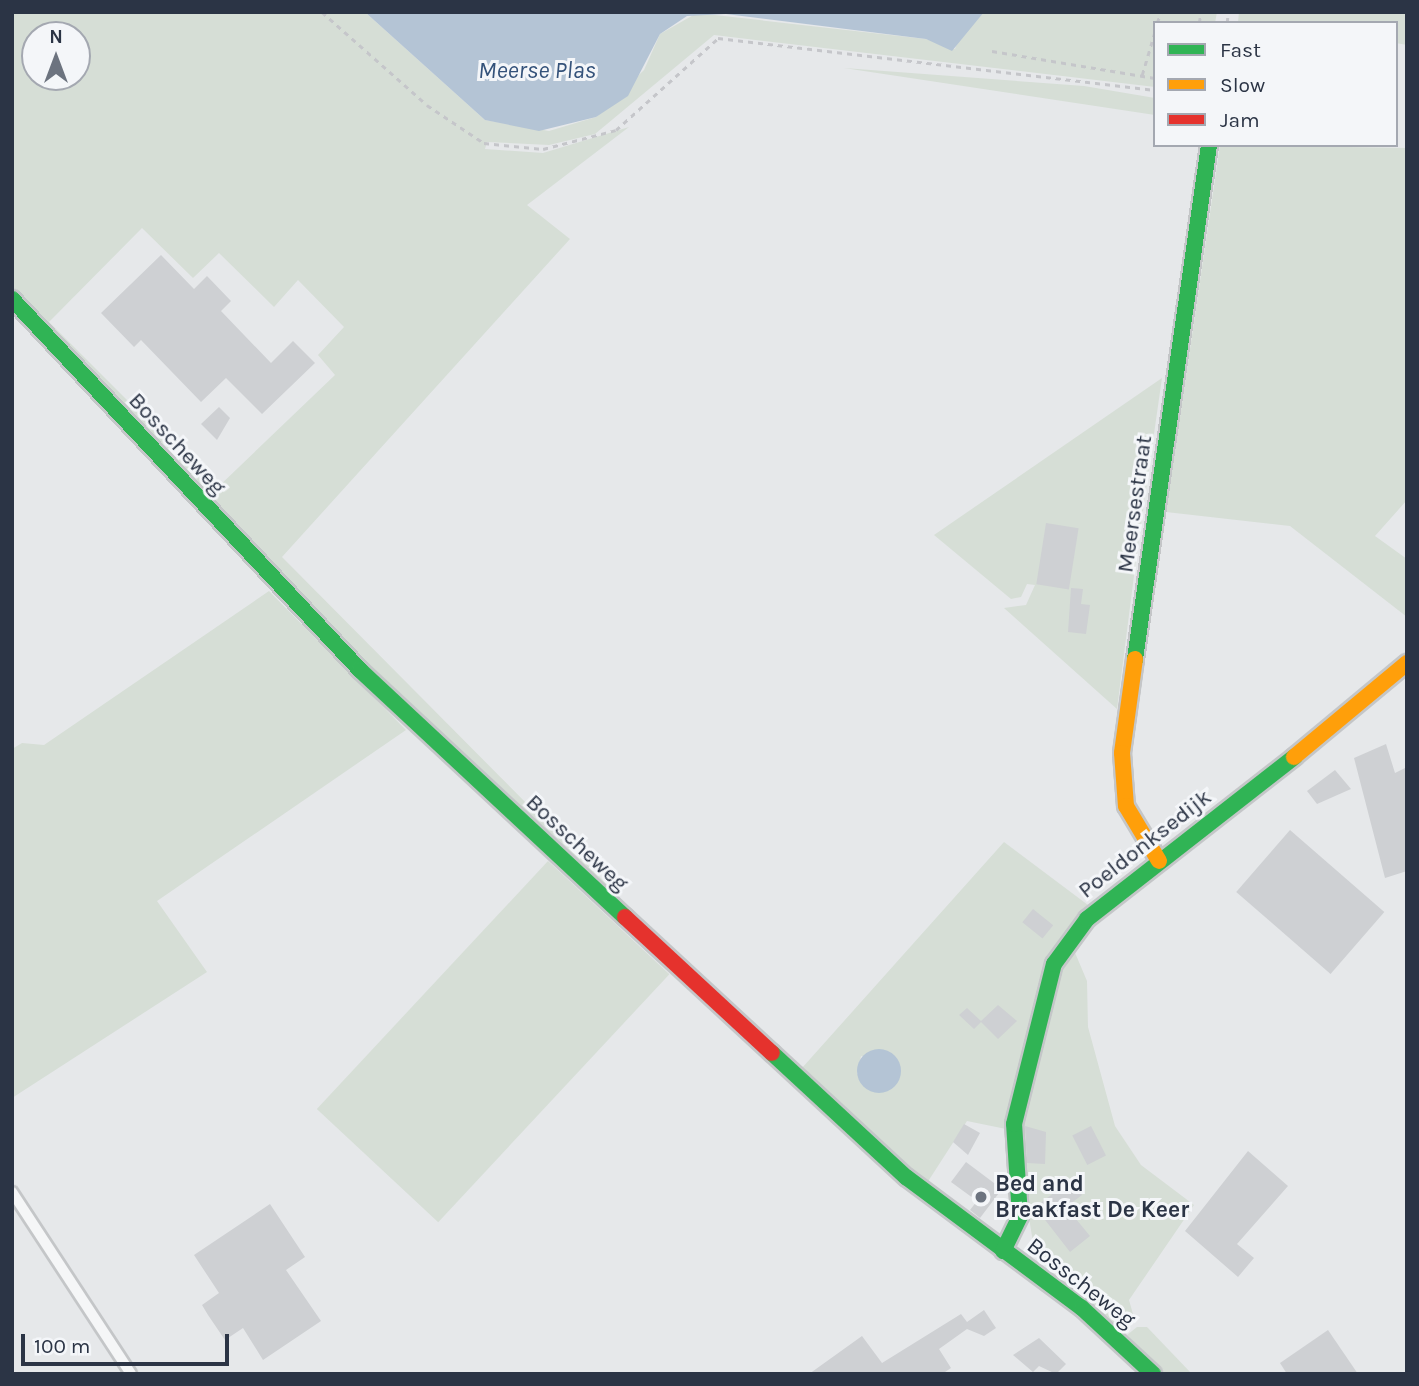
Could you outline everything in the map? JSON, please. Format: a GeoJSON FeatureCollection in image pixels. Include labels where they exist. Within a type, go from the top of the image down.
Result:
{"type":"FeatureCollection","features":[{"type":"Feature","properties":{"kind":"street","name":"Meersestraat"},"geometry":{"type":"LineString","coordinates":[[1159,861],[1126,806],[1122,753],[1209,147]]}},
{"type":"Feature","properties":{"kind":"street","name":"Bosscheweg"},"geometry":{"type":"LineString","coordinates":[[12,299],[360,670],[448,754],[906,1177],[1082,1308],[1153,1374]]}},
{"type":"Feature","properties":{"kind":"street","name":"Poeldonksedijk"},"geometry":{"type":"LineString","coordinates":[[1003,1251],[1020,1216],[1014,1124],[1054,964],[1087,919],[1390,683],[1407,663]]}},
{"type":"Feature","properties":{"kind":"street"},"geometry":{"type":"LineString","coordinates":[[12,1192],[131,1374]]}},
{"type":"Feature","properties":{"kind":"path"},"geometry":{"type":"LineString","coordinates":[[321,12],[427,105],[484,143],[543,149],[616,130],[718,38],[1153,90]]}},
{"type":"Feature","properties":{"kind":"path"},"geometry":{"type":"LineString","coordinates":[[1142,76],[1153,38]]}},
{"type":"Feature","properties":{"kind":"path"},"geometry":{"type":"LineString","coordinates":[[992,51],[1153,78]]}},
{"type":"Feature","properties":{"kind":"shaded area"},"geometry":{"type":"Polygon","coordinates":[[[12,12],[365,12],[485,120],[549,131],[596,117],[644,70],[660,34],[697,13],[926,39],[955,49],[960,35],[984,12],[1217,12],[1215,21],[1153,21],[1153,87],[714,35],[595,134],[549,145],[487,142],[485,149],[543,153],[629,127],[527,205],[570,239],[282,557],[669,947],[370,673],[12,289],[12,12]],[[142,228],[49,322],[216,489],[335,375],[318,355],[344,327],[298,280],[274,307],[219,253],[193,278],[142,228]]]}},
{"type":"Feature","properties":{"kind":"shaded area"},"geometry":{"type":"Polygon","coordinates":[[[1239,12],[1407,12],[1407,45],[1398,43],[1398,21],[1238,21],[1239,12]]]}},
{"type":"Feature","properties":{"kind":"shaded area"},"geometry":{"type":"Polygon","coordinates":[[[844,68],[1084,86],[1153,98],[1153,115],[844,68]]]}},
{"type":"Feature","properties":{"kind":"shaded area"},"geometry":{"type":"Polygon","coordinates":[[[1220,147],[1407,148],[1407,500],[1375,536],[1407,559],[1407,617],[1290,526],[1166,512],[1220,147]]]}},
{"type":"Feature","properties":{"kind":"shaded area"},"geometry":{"type":"Polygon","coordinates":[[[1162,378],[1117,709],[1004,608],[1026,605],[1035,585],[1027,584],[1021,597],[1011,599],[934,535],[1162,378]]]}},
{"type":"Feature","properties":{"kind":"shaded area"},"geometry":{"type":"Polygon","coordinates":[[[269,591],[406,730],[157,901],[207,972],[12,1098],[12,749],[22,743],[44,745],[269,591]]]}},
{"type":"Feature","properties":{"kind":"shaded area"},"geometry":{"type":"Polygon","coordinates":[[[1004,842],[1092,908],[1063,934],[1045,968],[1006,1129],[967,1121],[927,1183],[802,1068],[1004,842]],[[861,1056],[857,1074],[894,1087],[901,1070],[861,1056]]]}},
{"type":"Feature","properties":{"kind":"shaded area"},"geometry":{"type":"Polygon","coordinates":[[[548,861],[669,974],[438,1222],[317,1109],[548,861]]]}},
{"type":"Feature","properties":{"kind":"shaded area"},"geometry":{"type":"Polygon","coordinates":[[[1073,948],[1087,981],[1088,1027],[1115,1126],[1141,1165],[1194,1205],[1129,1300],[1133,1314],[1114,1323],[1034,1248],[1017,1146],[1050,999],[1073,948]]]}},
{"type":"Feature","properties":{"kind":"shaded area"},"geometry":{"type":"Polygon","coordinates":[[[1137,1327],[1147,1327],[1192,1374],[1165,1374],[1127,1335],[1137,1327]]]}},
{"type":"Feature","properties":{"kind":"water","name":"Meerse Plas"},"geometry":{"type":"Polygon","coordinates":[[[365,12],[984,12],[952,51],[926,39],[726,14],[687,16],[660,34],[628,96],[596,117],[539,131],[485,120],[365,12]]]}},
{"type":"Feature","properties":{"kind":"water"},"geometry":{"type":"Polygon","coordinates":[[[879,1049],[895,1055],[901,1071],[895,1087],[879,1093],[863,1087],[857,1071],[863,1055],[879,1049]]]}},
{"type":"Feature","properties":{"kind":"building"},"geometry":{"type":"Polygon","coordinates":[[[161,255],[194,289],[207,276],[231,301],[221,311],[271,363],[293,341],[315,363],[262,414],[226,378],[201,402],[141,340],[134,347],[101,313],[161,255]]]}},
{"type":"Feature","properties":{"kind":"building"},"geometry":{"type":"Polygon","coordinates":[[[219,407],[230,418],[217,440],[201,424],[219,407]]]}},
{"type":"Feature","properties":{"kind":"building"},"geometry":{"type":"Polygon","coordinates":[[[1046,523],[1079,528],[1069,589],[1036,584],[1046,523]]]}},
{"type":"Feature","properties":{"kind":"building"},"geometry":{"type":"Polygon","coordinates":[[[1071,588],[1083,589],[1081,604],[1090,605],[1086,634],[1068,632],[1071,588]]]}},
{"type":"Feature","properties":{"kind":"building"},"geometry":{"type":"Polygon","coordinates":[[[1386,744],[1395,773],[1407,767],[1407,871],[1385,878],[1354,758],[1386,744]]]}},
{"type":"Feature","properties":{"kind":"building"},"geometry":{"type":"Polygon","coordinates":[[[1335,770],[1351,789],[1317,804],[1307,791],[1335,770]]]}},
{"type":"Feature","properties":{"kind":"building"},"geometry":{"type":"Polygon","coordinates":[[[1290,830],[1384,912],[1331,974],[1236,892],[1290,830]]]}},
{"type":"Feature","properties":{"kind":"building"},"geometry":{"type":"Polygon","coordinates":[[[1033,909],[1053,925],[1043,939],[1022,922],[1033,909]]]}},
{"type":"Feature","properties":{"kind":"building"},"geometry":{"type":"Polygon","coordinates":[[[998,1005],[1017,1021],[998,1039],[981,1022],[974,1029],[959,1015],[967,1008],[981,1021],[998,1005]]]}},
{"type":"Feature","properties":{"kind":"building"},"geometry":{"type":"Polygon","coordinates":[[[964,1124],[980,1133],[968,1155],[953,1142],[964,1124]]]}},
{"type":"Feature","properties":{"kind":"building"},"geometry":{"type":"Polygon","coordinates":[[[1025,1126],[1046,1132],[1045,1164],[1027,1163],[1025,1126]]]}},
{"type":"Feature","properties":{"kind":"building"},"geometry":{"type":"Polygon","coordinates":[[[1091,1126],[1106,1155],[1087,1165],[1072,1136],[1091,1126]]]}},
{"type":"Feature","properties":{"kind":"building"},"geometry":{"type":"Polygon","coordinates":[[[1248,1151],[1288,1186],[1237,1244],[1254,1258],[1238,1277],[1185,1231],[1248,1151]]]}},
{"type":"Feature","properties":{"kind":"building"},"geometry":{"type":"Polygon","coordinates":[[[966,1162],[1002,1189],[980,1218],[970,1210],[977,1201],[951,1182],[966,1162]]]}},
{"type":"Feature","properties":{"kind":"building"},"geometry":{"type":"Polygon","coordinates":[[[1071,1180],[1082,1195],[1066,1207],[1090,1236],[1070,1252],[1035,1207],[1071,1180]]]}},
{"type":"Feature","properties":{"kind":"building"},"geometry":{"type":"Polygon","coordinates":[[[270,1204],[305,1257],[286,1270],[321,1321],[263,1360],[243,1328],[225,1340],[208,1315],[202,1305],[219,1293],[194,1255],[270,1204]]]}},
{"type":"Feature","properties":{"kind":"building"},"geometry":{"type":"Polygon","coordinates":[[[984,1310],[996,1328],[984,1336],[967,1329],[939,1349],[951,1368],[942,1374],[809,1374],[862,1336],[882,1363],[961,1314],[967,1322],[984,1310]]]}},
{"type":"Feature","properties":{"kind":"building"},"geometry":{"type":"Polygon","coordinates":[[[1328,1330],[1358,1374],[1287,1374],[1280,1363],[1328,1330]]]}},
{"type":"Feature","properties":{"kind":"building"},"geometry":{"type":"Polygon","coordinates":[[[1039,1338],[1066,1364],[1056,1374],[1039,1366],[1033,1372],[1013,1355],[1039,1338]]]}},
{"type":"Feature","properties":{"kind":"traffic: fast"},"geometry":{"type":"LineString","coordinates":[[1135,659],[1209,147]]}},
{"type":"Feature","properties":{"kind":"traffic: fast"},"geometry":{"type":"LineString","coordinates":[[12,299],[360,670],[625,917]]}},
{"type":"Feature","properties":{"kind":"traffic: fast"},"geometry":{"type":"LineString","coordinates":[[1003,1251],[1020,1216],[1014,1124],[1054,964],[1087,919],[1294,757]]}},
{"type":"Feature","properties":{"kind":"traffic: fast"},"geometry":{"type":"LineString","coordinates":[[772,1053],[906,1177],[1082,1308],[1153,1374]]}},
{"type":"Feature","properties":{"kind":"traffic: slow"},"geometry":{"type":"LineString","coordinates":[[1135,659],[1122,753],[1126,806],[1159,861]]}},
{"type":"Feature","properties":{"kind":"traffic: slow"},"geometry":{"type":"LineString","coordinates":[[1294,757],[1407,663]]}},
{"type":"Feature","properties":{"kind":"traffic: jam"},"geometry":{"type":"LineString","coordinates":[[625,917],[772,1053]]}},
{"type":"Feature","properties":{"kind":"place","name":"Bed and Breakfast De Keer"},"geometry":{"type":"Point","coordinates":[981,1197]}}]}
